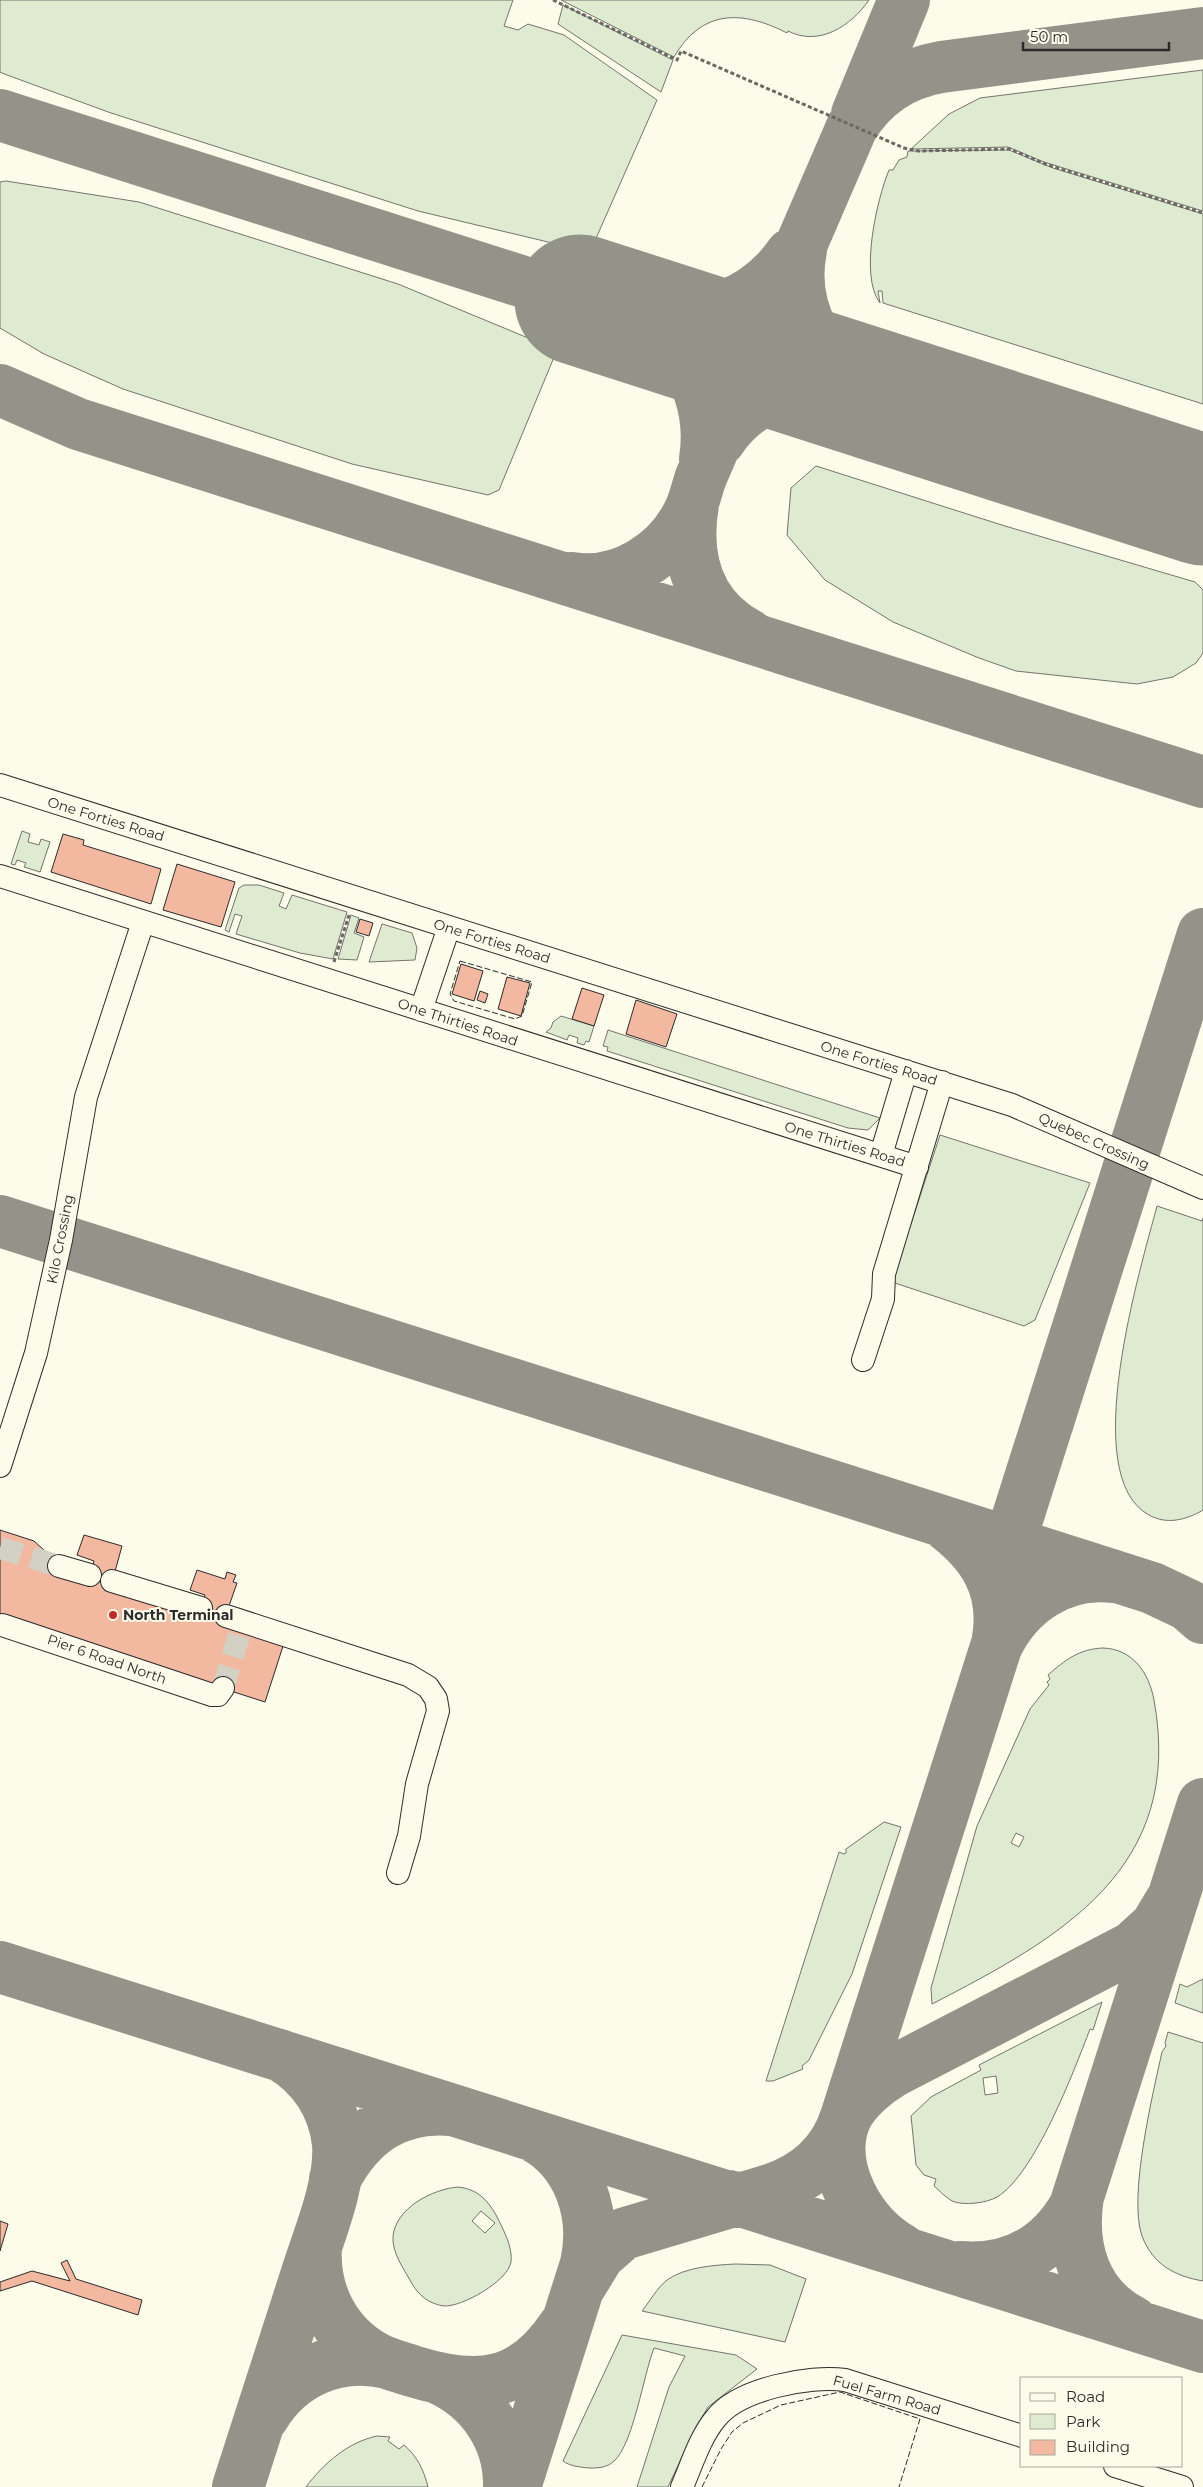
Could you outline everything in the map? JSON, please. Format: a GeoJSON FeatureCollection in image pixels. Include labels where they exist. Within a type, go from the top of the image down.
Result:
{"type":"FeatureCollection","features":[{"type":"Feature","properties":{"kind":"lane","name":"One Forties Road"},"geometry":{"type":"LineString","coordinates":[[0,786],[985,1096]]}},
{"type":"Feature","properties":{"kind":"lane","name":"One Thirties Road"},"geometry":{"type":"LineString","coordinates":[[0,876],[917,1167]]}},
{"type":"Feature","properties":{"kind":"lane","name":"Kilo Crossing"},"geometry":{"type":"LineString","coordinates":[[0,1466],[33,1364],[61,1240],[83,1113],[144,922]]}},
{"type":"Feature","properties":{"kind":"lane"},"geometry":{"type":"LineString","coordinates":[[421,1010],[448,927]]}},
{"type":"Feature","properties":{"kind":"lane"},"geometry":{"type":"LineString","coordinates":[[880,1155],[906,1071]]}},
{"type":"Feature","properties":{"kind":"lane"},"geometry":{"type":"LineString","coordinates":[[863,1360],[883,1299],[884,1274],[942,1082]]}},
{"type":"Feature","properties":{"kind":"lane","name":"Quebec Crossing"},"geometry":{"type":"LineString","coordinates":[[985,1096],[1025,1110],[1203,1188]]}},
{"type":"Feature","properties":{"kind":"lane"},"geometry":{"type":"LineString","coordinates":[[59,1566],[90,1575]]}},
{"type":"Feature","properties":{"kind":"lane"},"geometry":{"type":"LineString","coordinates":[[112,1581],[201,1608]]}},
{"type":"Feature","properties":{"kind":"lane"},"geometry":{"type":"LineString","coordinates":[[239,1622],[408,1675],[423,1683],[432,1693],[437,1703],[437,1715],[417,1784],[409,1836],[398,1873]]}},
{"type":"Feature","properties":{"kind":"lane","name":"Pier 6 Road North"},"geometry":{"type":"LineString","coordinates":[[2,1625],[217,1692]]}},
{"type":"Feature","properties":{"kind":"lane","name":"Fuel Farm Road"},"geometry":{"type":"LineString","coordinates":[[682,2487],[708,2429],[722,2411],[735,2403],[773,2387],[799,2380],[829,2378],[845,2380],[1020,2435]]}},
{"type":"Feature","properties":{"kind":"lane"},"geometry":{"type":"LineString","coordinates":[[1119,2467],[1182,2487]]}},
{"type":"Feature","properties":{"kind":"path"},"geometry":{"type":"LineString","coordinates":[[553,0],[677,60],[681,51],[904,148],[918,151],[1010,150],[1045,164],[1203,213]]}},
{"type":"Feature","properties":{"kind":"path"},"geometry":{"type":"LineString","coordinates":[[328,981],[354,898]]}},
{"type":"Feature","properties":{"kind":"green space"},"geometry":{"type":"Polygon","coordinates":[[[0,0],[513,0],[504,26],[518,30],[528,24],[564,35],[657,100],[590,252],[418,211],[111,113],[7,75],[0,72],[0,0]]]}},
{"type":"Feature","properties":{"kind":"green space"},"geometry":{"type":"Polygon","coordinates":[[[561,0],[869,0],[844,25],[823,35],[811,37],[788,31],[787,33],[754,20],[724,18],[710,22],[685,41],[674,57],[561,0]]]}},
{"type":"Feature","properties":{"kind":"green space"},"geometry":{"type":"Polygon","coordinates":[[[563,5],[673,60],[661,92],[558,24],[563,5]]]}},
{"type":"Feature","properties":{"kind":"green space"},"geometry":{"type":"Polygon","coordinates":[[[1203,70],[1203,211],[1044,162],[1008,147],[911,149],[949,114],[980,98],[1203,70]]]}},
{"type":"Feature","properties":{"kind":"green space"},"geometry":{"type":"Polygon","coordinates":[[[1009,150],[1053,168],[1203,214],[1203,404],[883,303],[882,291],[878,291],[880,303],[874,291],[870,257],[875,218],[889,170],[893,170],[899,160],[907,157],[908,151],[1009,150]]]}},
{"type":"Feature","properties":{"kind":"green space"},"geometry":{"type":"Polygon","coordinates":[[[6,181],[139,202],[398,284],[557,350],[499,490],[488,495],[352,464],[123,389],[44,354],[0,328],[0,182],[6,181]]]}},
{"type":"Feature","properties":{"kind":"green space"},"geometry":{"type":"Polygon","coordinates":[[[816,466],[1005,526],[1195,582],[1203,590],[1203,653],[1196,663],[1173,677],[1137,684],[1016,671],[979,658],[893,622],[825,580],[787,535],[791,488],[816,466]]]}},
{"type":"Feature","properties":{"kind":"green space"},"geometry":{"type":"Polygon","coordinates":[[[22,831],[30,834],[28,842],[39,845],[41,839],[50,842],[40,872],[24,867],[26,863],[17,860],[15,865],[11,864],[22,831]]]}},
{"type":"Feature","properties":{"kind":"green space"},"geometry":{"type":"Polygon","coordinates":[[[244,885],[259,885],[284,893],[279,906],[286,909],[292,895],[347,912],[333,959],[300,953],[236,934],[242,916],[235,914],[229,932],[225,930],[239,888],[244,885]]]}},
{"type":"Feature","properties":{"kind":"green space"},"geometry":{"type":"Polygon","coordinates":[[[351,915],[359,918],[354,933],[364,937],[357,960],[338,959],[351,915]]]}},
{"type":"Feature","properties":{"kind":"green space"},"geometry":{"type":"Polygon","coordinates":[[[382,924],[412,933],[417,948],[415,960],[369,962],[382,924]]]}},
{"type":"Feature","properties":{"kind":"green space"},"geometry":{"type":"Polygon","coordinates":[[[561,1016],[594,1026],[589,1042],[586,1041],[584,1045],[577,1043],[578,1038],[569,1035],[567,1040],[546,1032],[551,1028],[553,1022],[561,1016]]]}},
{"type":"Feature","properties":{"kind":"green space"},"geometry":{"type":"Polygon","coordinates":[[[608,1030],[880,1118],[868,1130],[848,1128],[607,1051],[608,1047],[603,1046],[608,1030]]]}},
{"type":"Feature","properties":{"kind":"green space"},"geometry":{"type":"Polygon","coordinates":[[[940,1135],[1090,1183],[1035,1320],[1024,1326],[892,1282],[940,1135]]]}},
{"type":"Feature","properties":{"kind":"green space"},"geometry":{"type":"Polygon","coordinates":[[[1157,1206],[1202,1221],[1203,1218],[1203,1510],[1176,1520],[1163,1520],[1149,1515],[1128,1493],[1118,1459],[1116,1416],[1120,1369],[1128,1320],[1157,1206]]]}},
{"type":"Feature","properties":{"kind":"green space"},"geometry":{"type":"Polygon","coordinates":[[[1094,1649],[1114,1649],[1131,1658],[1144,1672],[1154,1700],[1159,1759],[1150,1810],[1131,1853],[1103,1891],[1067,1923],[1025,1952],[980,1979],[932,2004],[931,1988],[977,1826],[1030,1709],[1049,1685],[1047,1682],[1050,1679],[1048,1675],[1073,1656],[1094,1649]],[[1016,1833],[1011,1843],[1019,1847],[1024,1837],[1016,1833]]]}},
{"type":"Feature","properties":{"kind":"green space"},"geometry":{"type":"Polygon","coordinates":[[[884,1822],[901,1827],[852,1974],[809,2060],[802,2066],[803,2069],[773,2081],[766,2081],[839,1852],[846,1853],[846,1849],[884,1822]]]}},
{"type":"Feature","properties":{"kind":"green space"},"geometry":{"type":"Polygon","coordinates":[[[1203,1979],[1203,2013],[1175,2003],[1180,1984],[1187,1987],[1203,1979]]]}},
{"type":"Feature","properties":{"kind":"green space"},"geometry":{"type":"Polygon","coordinates":[[[1102,2002],[1093,2030],[1090,2029],[1064,2095],[1039,2145],[1025,2167],[1011,2185],[997,2197],[968,2204],[957,2203],[945,2196],[934,2186],[936,2179],[924,2175],[916,2165],[911,2116],[931,2097],[981,2070],[979,2065],[1102,2002]],[[996,2076],[983,2078],[985,2095],[998,2093],[996,2076]]]}},
{"type":"Feature","properties":{"kind":"green space"},"geometry":{"type":"Polygon","coordinates":[[[1168,2032],[1203,2043],[1203,2281],[1183,2276],[1166,2268],[1159,2262],[1152,2255],[1142,2236],[1138,2219],[1143,2145],[1158,2070],[1162,2052],[1166,2046],[1168,2032]]]}},
{"type":"Feature","properties":{"kind":"green space"},"geometry":{"type":"Polygon","coordinates":[[[458,2187],[471,2190],[489,2204],[509,2244],[511,2262],[502,2277],[483,2292],[462,2302],[444,2306],[429,2301],[414,2287],[396,2255],[393,2237],[400,2217],[408,2209],[427,2196],[458,2187]],[[481,2211],[472,2221],[485,2233],[495,2223],[481,2211]]]}},
{"type":"Feature","properties":{"kind":"green space"},"geometry":{"type":"Polygon","coordinates":[[[736,2264],[770,2265],[806,2279],[785,2342],[642,2311],[667,2280],[682,2272],[691,2269],[736,2264]]]}},
{"type":"Feature","properties":{"kind":"green space"},"geometry":{"type":"Polygon","coordinates":[[[622,2335],[736,2355],[757,2369],[708,2407],[696,2427],[668,2487],[637,2487],[669,2387],[685,2356],[654,2348],[632,2425],[621,2453],[614,2461],[599,2468],[578,2467],[563,2461],[622,2335]]]}},
{"type":"Feature","properties":{"kind":"green space"},"geometry":{"type":"Polygon","coordinates":[[[377,2436],[390,2437],[388,2441],[399,2449],[404,2445],[409,2449],[419,2464],[428,2487],[306,2487],[320,2470],[337,2455],[356,2443],[377,2436]]]}},
{"type":"Feature","properties":{"kind":"building"},"geometry":{"type":"Polygon","coordinates":[[[63,834],[84,840],[83,845],[161,869],[151,904],[51,872],[63,834]]]}},
{"type":"Feature","properties":{"kind":"building"},"geometry":{"type":"Polygon","coordinates":[[[177,864],[235,882],[221,927],[163,910],[177,864]]]}},
{"type":"Feature","properties":{"kind":"building"},"geometry":{"type":"Polygon","coordinates":[[[360,919],[373,923],[369,936],[356,932],[360,919]]]}},
{"type":"Feature","properties":{"kind":"building"},"geometry":{"type":"Polygon","coordinates":[[[461,964],[483,971],[474,1001],[452,994],[461,964]]]}},
{"type":"Feature","properties":{"kind":"building"},"geometry":{"type":"Polygon","coordinates":[[[507,977],[530,983],[521,1016],[498,1009],[507,977]]]}},
{"type":"Feature","properties":{"kind":"building"},"geometry":{"type":"Polygon","coordinates":[[[582,988],[604,995],[594,1026],[572,1019],[582,988]]]}},
{"type":"Feature","properties":{"kind":"building"},"geometry":{"type":"Polygon","coordinates":[[[480,991],[488,994],[485,1003],[477,1000],[480,991]]]}},
{"type":"Feature","properties":{"kind":"building"},"geometry":{"type":"Polygon","coordinates":[[[636,1000],[677,1014],[666,1047],[626,1034],[636,1000]]]}},
{"type":"Feature","properties":{"kind":"building","name":"North Terminal"},"geometry":{"type":"Polygon","coordinates":[[[0,1530],[34,1541],[55,1560],[89,1578],[94,1561],[77,1555],[84,1535],[122,1546],[111,1586],[199,1615],[205,1595],[190,1590],[197,1570],[225,1579],[227,1572],[236,1575],[233,1582],[237,1583],[223,1623],[284,1643],[265,1702],[4,1618],[0,1630],[0,1530]]]}},
{"type":"Feature","properties":{"kind":"building"},"geometry":{"type":"Polygon","coordinates":[[[0,2221],[8,2224],[0,2251],[0,2221]]]}},
{"type":"Feature","properties":{"kind":"building"},"geometry":{"type":"Polygon","coordinates":[[[67,2260],[76,2279],[142,2300],[138,2315],[32,2281],[0,2291],[0,2282],[32,2271],[70,2281],[61,2263],[67,2260]]]}},
{"type":"Feature","properties":{"kind":"taxiway"},"geometry":{"type":"LineString","coordinates":[[857,114],[904,0]]}},
{"type":"Feature","properties":{"kind":"taxiway"},"geometry":{"type":"LineString","coordinates":[[571,578],[590,579],[608,577],[642,564],[657,553],[681,526],[690,510],[701,477],[852,127],[869,104],[879,95],[901,80],[941,67],[1203,33]]}},
{"type":"Feature","properties":{"kind":"taxiway"},"geometry":{"type":"LineString","coordinates":[[0,115],[580,300]]}},
{"type":"Feature","properties":{"kind":"taxiway"},"geometry":{"type":"LineString","coordinates":[[801,250],[800,294],[805,315],[814,334],[825,352],[840,368],[857,382],[876,393]]}},
{"type":"Feature","properties":{"kind":"taxiway"},"geometry":{"type":"LineString","coordinates":[[613,311],[638,315],[664,316],[688,315],[712,310],[734,302],[755,290],[774,274],[791,254]]}},
{"type":"Feature","properties":{"kind":"taxiway"},"geometry":{"type":"LineString","coordinates":[[619,314],[655,331],[684,360],[699,391],[704,408],[707,442],[705,459]]}},
{"type":"Feature","properties":{"kind":"taxiway"},"geometry":{"type":"LineString","coordinates":[[720,440],[730,427],[754,406],[768,398],[798,387],[838,385],[890,399]]}},
{"type":"Feature","properties":{"kind":"taxiway"},"geometry":{"type":"LineString","coordinates":[[0,390],[78,424],[1203,782]]}},
{"type":"Feature","properties":{"kind":"taxiway"},"geometry":{"type":"LineString","coordinates":[[1197,498],[1203,501]]}},
{"type":"Feature","properties":{"kind":"taxiway"},"geometry":{"type":"LineString","coordinates":[[693,504],[691,543],[693,562],[698,580],[706,596],[717,611],[749,635]]}},
{"type":"Feature","properties":{"kind":"taxiway"},"geometry":{"type":"LineString","coordinates":[[999,1576],[1203,934]]}},
{"type":"Feature","properties":{"kind":"taxiway"},"geometry":{"type":"LineString","coordinates":[[0,1221],[1152,1588],[1188,1605],[1203,1618]]}},
{"type":"Feature","properties":{"kind":"taxiway"},"geometry":{"type":"LineString","coordinates":[[729,2196],[742,2198],[791,2181],[815,2166],[825,2156],[840,2132],[997,1644],[1000,1624],[999,1606],[989,1574],[981,1559],[956,1533],[941,1521]]}},
{"type":"Feature","properties":{"kind":"taxiway"},"geometry":{"type":"LineString","coordinates":[[996,1647],[1016,1616],[1043,1593],[1076,1579],[1094,1576],[1113,1577]]}},
{"type":"Feature","properties":{"kind":"taxiway"},"geometry":{"type":"LineString","coordinates":[[960,2267],[996,2265],[1012,2261],[1027,2254],[1041,2246],[1054,2235],[1075,2206],[1203,1804]]}},
{"type":"Feature","properties":{"kind":"taxiway"},"geometry":{"type":"LineString","coordinates":[[901,2249],[886,2239],[860,2210],[843,2174],[840,2155],[841,2136],[846,2117],[860,2097],[892,2072],[1133,1947],[1156,1926],[1174,1896]]}},
{"type":"Feature","properties":{"kind":"taxiway"},"geometry":{"type":"LineString","coordinates":[[0,1967],[1203,2347]]}},
{"type":"Feature","properties":{"kind":"taxiway"},"geometry":{"type":"LineString","coordinates":[[238,2487],[328,2209],[333,2192],[338,2159],[336,2130],[327,2104],[312,2081],[280,2055]]}},
{"type":"Feature","properties":{"kind":"taxiway"},"geometry":{"type":"LineString","coordinates":[[335,2179],[356,2147],[383,2125],[398,2117],[414,2112],[452,2110]]}},
{"type":"Feature","properties":{"kind":"taxiway"},"geometry":{"type":"LineString","coordinates":[[515,2487],[586,2264],[589,2245],[589,2226],[586,2208],[581,2190],[573,2173],[562,2158],[548,2145],[532,2135]]}},
{"type":"Feature","properties":{"kind":"taxiway"},"geometry":{"type":"LineString","coordinates":[[1078,2196],[1076,2234],[1084,2269],[1092,2285],[1103,2299],[1116,2312],[1133,2322]]}},
{"type":"Feature","properties":{"kind":"taxiway"},"geometry":{"type":"LineString","coordinates":[[580,2286],[599,2255],[623,2234],[740,2199]]}},
{"type":"Feature","properties":{"kind":"taxiway"},"geometry":{"type":"LineString","coordinates":[[316,2247],[318,2281],[323,2297],[338,2325],[349,2338],[376,2358],[412,2371],[457,2381],[478,2382],[497,2379],[515,2373],[532,2362],[548,2347],[564,2326]]}},
{"type":"Feature","properties":{"kind":"taxiway"},"geometry":{"type":"LineString","coordinates":[[263,2417],[286,2388],[316,2369],[333,2363],[351,2360],[388,2363]]}},
{"type":"Feature","properties":{"kind":"taxiway"},"geometry":{"type":"LineString","coordinates":[[440,2379],[455,2387],[469,2398],[491,2423],[505,2453],[509,2487]]}},
{"type":"Feature","properties":{"kind":"runway"},"geometry":{"type":"LineString","coordinates":[[580,300],[1203,500]]}},
{"type":"Feature","properties":{"kind":"tunnel"},"geometry":{"type":"LineString","coordinates":[[0,1548],[59,1566]]}},
{"type":"Feature","properties":{"kind":"tunnel"},"geometry":{"type":"LineString","coordinates":[[223,1688],[241,1629]]}},
{"type":"Feature","properties":{"kind":"fence"},"geometry":{"type":"LineString","coordinates":[[460,961],[532,982],[522,1016],[515,1019],[454,1001],[450,994],[460,961]]}},
{"type":"Feature","properties":{"kind":"fence"},"geometry":{"type":"LineString","coordinates":[[702,2487],[721,2449],[732,2432],[743,2423],[781,2405],[840,2392],[920,2419],[899,2487]]}},
{"type":"Feature","properties":{"kind":"place","name":"North Terminal"},"geometry":{"type":"Point","coordinates":[113,1615]}}]}
